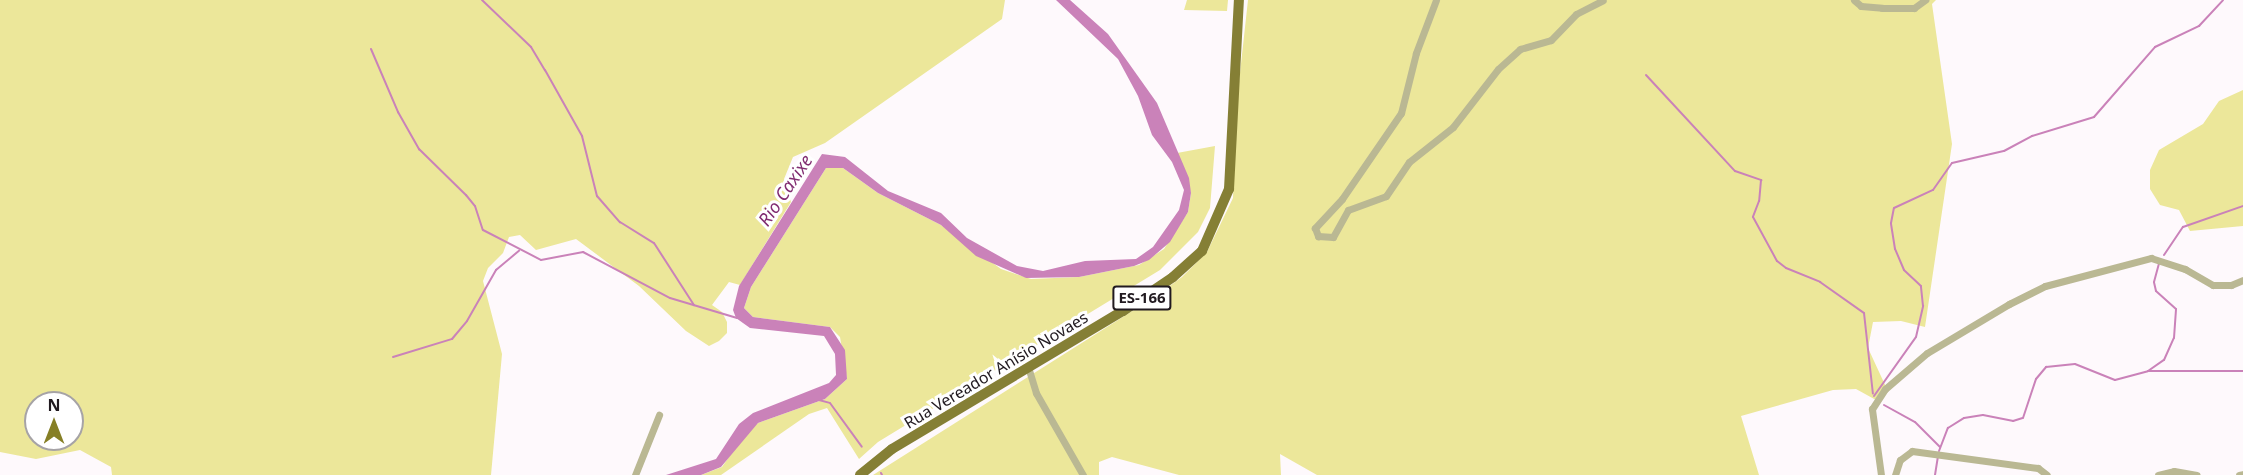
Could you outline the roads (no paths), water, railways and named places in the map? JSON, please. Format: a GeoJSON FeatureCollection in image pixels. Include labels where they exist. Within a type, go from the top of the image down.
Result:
{"type":"FeatureCollection","features":[{"type":"Feature","properties":{"kind":"main road","name":"Rua Vereador Anísio Novaes"},"geometry":{"type":"LineString","coordinates":[[860,475],[892,449],[1029,370],[1173,277],[1202,251],[1229,189],[1239,0]]}},
{"type":"Feature","properties":{"kind":"street"},"geometry":{"type":"LineString","coordinates":[[1437,0],[1416,53],[1401,113],[1342,199],[1315,228],[1318,236],[1333,237],[1348,210],[1386,196],[1409,162],[1453,128],[1498,69],[1520,49],[1551,40],[1576,14],[1603,0]]}},
{"type":"Feature","properties":{"kind":"street"},"geometry":{"type":"LineString","coordinates":[[1854,0],[1861,6],[1914,8],[1925,0]]}},
{"type":"Feature","properties":{"kind":"street"},"geometry":{"type":"LineString","coordinates":[[1881,475],[1872,409],[1885,389],[1927,353],[2009,304],[2045,286],[2151,258],[2185,268],[2213,285],[2231,285],[2243,280]]}},
{"type":"Feature","properties":{"kind":"street"},"geometry":{"type":"LineString","coordinates":[[1029,370],[1035,393],[1083,475]]}},
{"type":"Feature","properties":{"kind":"street"},"geometry":{"type":"LineString","coordinates":[[635,475],[658,415]]}},
{"type":"Feature","properties":{"kind":"street"},"geometry":{"type":"LineString","coordinates":[[1895,475],[1904,455],[1912,452],[1945,454],[2038,468],[2046,475]]}},
{"type":"Feature","properties":{"kind":"street"},"geometry":{"type":"LineString","coordinates":[[2158,475],[2174,471],[2197,475]]}},
{"type":"Feature","properties":{"kind":"waterway"},"geometry":{"type":"LineString","coordinates":[[482,0],[531,47],[545,70],[582,136],[597,196],[620,222],[654,243],[694,305]]}},
{"type":"Feature","properties":{"kind":"waterway"},"geometry":{"type":"LineString","coordinates":[[1874,396],[1916,337],[1923,306],[1921,286],[1904,270],[1895,249],[1891,223],[1894,208],[1933,190],[1952,163],[2004,151],[2032,136],[2094,117],[2155,47],[2199,26],[2223,0]]}},
{"type":"Feature","properties":{"kind":"waterway"},"geometry":{"type":"LineString","coordinates":[[371,49],[398,112],[419,149],[475,206],[483,230],[541,260],[583,252],[670,298],[737,318]]}},
{"type":"Feature","properties":{"kind":"waterway"},"geometry":{"type":"LineString","coordinates":[[1646,75],[1735,171],[1761,180],[1759,201],[1753,217],[1777,261],[1786,268],[1820,282],[1864,313],[1873,394]]}},
{"type":"Feature","properties":{"kind":"waterway"},"geometry":{"type":"LineString","coordinates":[[2164,255],[2183,227],[2243,206]]}},
{"type":"Feature","properties":{"kind":"waterway"},"geometry":{"type":"LineString","coordinates":[[393,357],[452,339],[467,321],[496,270],[519,251]]}},
{"type":"Feature","properties":{"kind":"waterway"},"geometry":{"type":"LineString","coordinates":[[2148,371],[2164,360],[2174,338],[2176,309],[2156,291],[2154,282],[2159,263]]}},
{"type":"Feature","properties":{"kind":"waterway"},"geometry":{"type":"LineString","coordinates":[[1939,451],[1948,428],[1964,418],[1983,415],[2013,421],[2023,418],[2036,379],[2046,367],[2075,364],[2115,380],[2148,371],[2243,371]]}},
{"type":"Feature","properties":{"kind":"waterway"},"geometry":{"type":"LineString","coordinates":[[819,400],[830,403],[862,447]]}},
{"type":"Feature","properties":{"kind":"waterway"},"geometry":{"type":"LineString","coordinates":[[1884,405],[1915,422],[1940,447]]}},
{"type":"Feature","properties":{"kind":"waterway"},"geometry":{"type":"LineString","coordinates":[[1935,475],[1938,457]]}},
{"type":"Feature","properties":{"kind":"water label","name":"Rio Caxixe"},"geometry":{"type":"Point","coordinates":[785,190]}}]}
